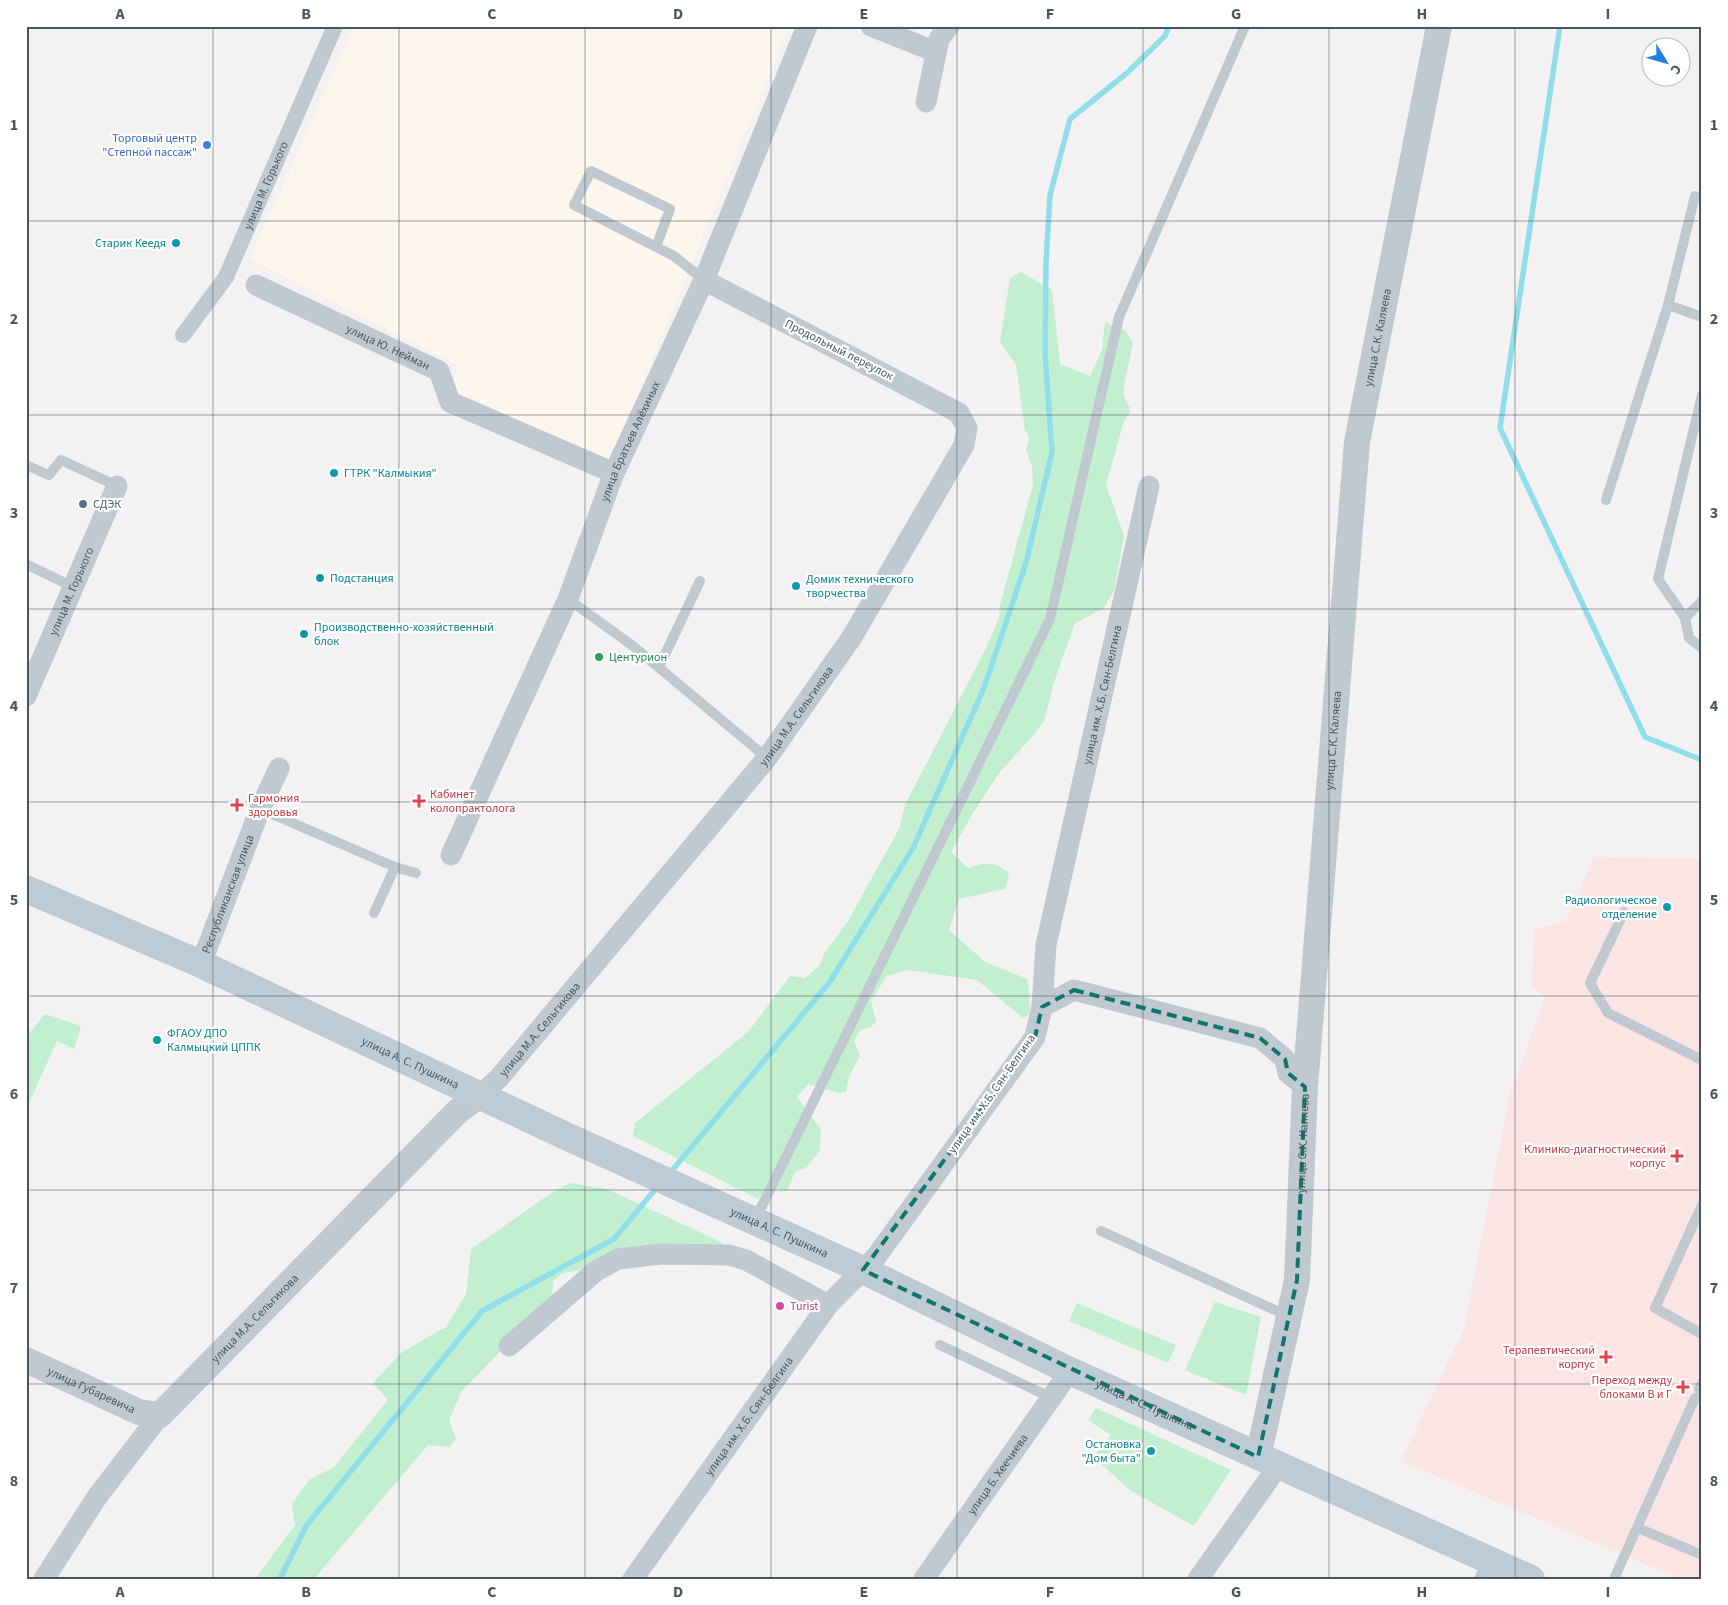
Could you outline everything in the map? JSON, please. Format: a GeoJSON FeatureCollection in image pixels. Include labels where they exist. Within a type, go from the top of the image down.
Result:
{"type":"FeatureCollection","features":[{"type":"Feature","properties":{"kind":"main road","name":"улица А. С. Пушкина"},"geometry":{"type":"LineString","coordinates":[[26,889],[201,964],[568,1137],[863,1270],[1070,1371],[1268,1461],[1491,1571],[1531,1579]]}},
{"type":"Feature","properties":{"kind":"street","name":"улица М. Горького"},"geometry":{"type":"LineString","coordinates":[[182,335],[226,277],[335,26]]}},
{"type":"Feature","properties":{"kind":"street","name":"улица Братьев Алёхиных"},"geometry":{"type":"LineString","coordinates":[[451,855],[568,599],[614,472],[704,280],[807,26]]}},
{"type":"Feature","properties":{"kind":"street"},"geometry":{"type":"LineString","coordinates":[[871,26],[936,52]]}},
{"type":"Feature","properties":{"kind":"street"},"geometry":{"type":"LineString","coordinates":[[926,102],[939,39],[949,26]]}},
{"type":"Feature","properties":{"kind":"street","name":"улица С.К. Каляева"},"geometry":{"type":"LineString","coordinates":[[1268,1461],[1289,1316],[1297,1280],[1305,1087],[1357,442],[1439,26]]}},
{"type":"Feature","properties":{"kind":"street","name":"Продольный переулок"},"geometry":{"type":"LineString","coordinates":[[704,280],[959,413],[967,428]]}},
{"type":"Feature","properties":{"kind":"street","name":"улица Ю. Нейман"},"geometry":{"type":"LineString","coordinates":[[256,285],[439,371],[450,402],[614,472]]}},
{"type":"Feature","properties":{"kind":"street","name":"улица М.А. Сельгикова"},"geometry":{"type":"LineString","coordinates":[[44,1579],[97,1498],[160,1414],[458,1111],[499,1078],[767,758],[852,636],[964,445],[967,428]]}},
{"type":"Feature","properties":{"kind":"street","name":"улица М. Горького"},"geometry":{"type":"LineString","coordinates":[[26,696],[117,486]]}},
{"type":"Feature","properties":{"kind":"street","name":"улица им. Х.Б. Сян-Белгина"},"geometry":{"type":"LineString","coordinates":[[633,1579],[828,1304],[876,1257],[1035,1037],[1042,1007],[1046,945],[1149,486]]}},
{"type":"Feature","properties":{"kind":"street","name":"Республиканская улица"},"geometry":{"type":"LineString","coordinates":[[201,964],[260,810],[279,768]]}},
{"type":"Feature","properties":{"kind":"street"},"geometry":{"type":"LineString","coordinates":[[1042,1007],[1074,990],[1260,1038],[1285,1059],[1288,1073],[1305,1087]]}},
{"type":"Feature","properties":{"kind":"street"},"geometry":{"type":"LineString","coordinates":[[509,1346],[596,1271],[618,1259],[661,1254],[729,1255],[746,1260],[828,1304]]}},
{"type":"Feature","properties":{"kind":"street","name":"улица Губаревича"},"geometry":{"type":"LineString","coordinates":[[26,1360],[139,1412],[160,1414]]}},
{"type":"Feature","properties":{"kind":"street","name":"улица Б. Хеечиева"},"geometry":{"type":"LineString","coordinates":[[924,1579],[1070,1371]]}},
{"type":"Feature","properties":{"kind":"street"},"geometry":{"type":"LineString","coordinates":[[1198,1579],[1268,1461]]}},
{"type":"Feature","properties":{"kind":"lane"},"geometry":{"type":"LineString","coordinates":[[751,1220],[762,1206],[1050,619],[1119,317],[1245,26]]}},
{"type":"Feature","properties":{"kind":"lane"},"geometry":{"type":"LineString","coordinates":[[656,247],[670,208],[592,171],[574,205],[656,247],[674,256],[704,280]]}},
{"type":"Feature","properties":{"kind":"lane"},"geometry":{"type":"LineString","coordinates":[[1606,500],[1668,305],[1695,196]]}},
{"type":"Feature","properties":{"kind":"lane"},"geometry":{"type":"LineString","coordinates":[[1668,305],[1702,317]]}},
{"type":"Feature","properties":{"kind":"lane"},"geometry":{"type":"LineString","coordinates":[[1702,395],[1658,579],[1685,618],[1689,638],[1702,648]]}},
{"type":"Feature","properties":{"kind":"lane"},"geometry":{"type":"LineString","coordinates":[[26,464],[49,475],[62,460],[117,486]]}},
{"type":"Feature","properties":{"kind":"lane"},"geometry":{"type":"LineString","coordinates":[[26,564],[73,587]]}},
{"type":"Feature","properties":{"kind":"lane"},"geometry":{"type":"LineString","coordinates":[[659,667],[700,581]]}},
{"type":"Feature","properties":{"kind":"lane"},"geometry":{"type":"LineString","coordinates":[[568,599],[633,646],[767,758]]}},
{"type":"Feature","properties":{"kind":"lane"},"geometry":{"type":"LineString","coordinates":[[1685,618],[1702,601]]}},
{"type":"Feature","properties":{"kind":"lane"},"geometry":{"type":"LineString","coordinates":[[260,810],[416,873]]}},
{"type":"Feature","properties":{"kind":"lane"},"geometry":{"type":"LineString","coordinates":[[374,913],[395,866]]}},
{"type":"Feature","properties":{"kind":"lane"},"geometry":{"type":"LineString","coordinates":[[1624,912],[1590,983],[1608,1013],[1702,1060]]}},
{"type":"Feature","properties":{"kind":"lane"},"geometry":{"type":"LineString","coordinates":[[1702,1205],[1655,1308],[1702,1334]]}},
{"type":"Feature","properties":{"kind":"lane"},"geometry":{"type":"LineString","coordinates":[[1101,1232],[1289,1316]]}},
{"type":"Feature","properties":{"kind":"lane"},"geometry":{"type":"LineString","coordinates":[[940,1345],[1052,1398]]}},
{"type":"Feature","properties":{"kind":"lane"},"geometry":{"type":"LineString","coordinates":[[1614,1579],[1699,1390]]}},
{"type":"Feature","properties":{"kind":"lane"},"geometry":{"type":"LineString","coordinates":[[1638,1528],[1702,1555]]}},
{"type":"Feature","properties":{"kind":"highlighted area"},"geometry":{"type":"Polygon","coordinates":[[[1074,990],[1260,1038],[1285,1059],[1288,1073],[1305,1087],[1297,1280],[1258,1457],[863,1270],[1035,1037],[1042,1007],[1074,990]]]}},
{"type":"Feature","properties":{"kind":"shaded area"},"geometry":{"type":"Polygon","coordinates":[[[354,26],[790,26],[610,461],[454,391],[456,365],[250,259],[354,26]]]}},
{"type":"Feature","properties":{"kind":"shaded area"},"geometry":{"type":"Polygon","coordinates":[[[1594,857],[1702,859],[1702,1579],[1681,1579],[1401,1461],[1464,1329],[1510,1094],[1545,998],[1532,986],[1534,930],[1566,921],[1594,857]]]}},
{"type":"Feature","properties":{"kind":"green space"},"geometry":{"type":"Polygon","coordinates":[[[1021,272],[1052,290],[1060,364],[1090,376],[1102,350],[1105,322],[1126,331],[1133,343],[1124,389],[1130,413],[1124,421],[1106,485],[1124,536],[1114,590],[1104,608],[1075,623],[1053,685],[1045,719],[1032,737],[999,773],[951,852],[968,868],[989,864],[999,866],[1009,873],[1005,889],[959,899],[949,930],[985,962],[1027,979],[1030,1014],[1023,1018],[977,980],[908,970],[887,976],[871,1000],[876,1021],[871,1027],[860,1030],[854,1041],[860,1056],[849,1077],[846,1092],[839,1093],[808,1084],[797,1097],[821,1129],[820,1150],[806,1168],[795,1172],[787,1191],[768,1187],[758,1199],[633,1136],[635,1123],[748,1032],[790,976],[805,978],[819,966],[824,954],[848,921],[899,829],[905,805],[985,650],[999,618],[1000,605],[1033,485],[1032,466],[1026,449],[1029,437],[1025,430],[1016,365],[1000,342],[1010,278],[1021,272]]]}},
{"type":"Feature","properties":{"kind":"green space"},"geometry":{"type":"Polygon","coordinates":[[[45,1014],[81,1026],[74,1049],[57,1041],[26,1110],[26,1037],[45,1014]]]}},
{"type":"Feature","properties":{"kind":"green space"},"geometry":{"type":"Polygon","coordinates":[[[570,1183],[607,1189],[723,1243],[705,1249],[563,1273],[553,1281],[552,1298],[461,1392],[449,1421],[456,1439],[450,1447],[428,1445],[314,1579],[255,1579],[295,1525],[292,1504],[309,1480],[333,1468],[388,1400],[373,1383],[402,1352],[446,1327],[466,1294],[471,1249],[553,1192],[570,1183]]]}},
{"type":"Feature","properties":{"kind":"green space"},"geometry":{"type":"Polygon","coordinates":[[[1215,1302],[1261,1317],[1246,1395],[1185,1370],[1215,1302]]]}},
{"type":"Feature","properties":{"kind":"green space"},"geometry":{"type":"Polygon","coordinates":[[[1077,1303],[1176,1345],[1168,1363],[1069,1321],[1077,1303]]]}},
{"type":"Feature","properties":{"kind":"green space"},"geometry":{"type":"Polygon","coordinates":[[[1096,1408],[1231,1470],[1194,1526],[1131,1491],[1093,1457],[1111,1435],[1088,1420],[1096,1408]]]}},
{"type":"Feature","properties":{"kind":"waterway"},"geometry":{"type":"LineString","coordinates":[[669,1174],[829,983],[913,848],[984,688],[1026,563],[1052,452],[1045,353],[1046,263],[1050,195],[1070,119],[1127,73],[1165,36],[1169,26]]}},
{"type":"Feature","properties":{"kind":"waterway"},"geometry":{"type":"LineString","coordinates":[[1560,26],[1500,428],[1645,737],[1702,760]]}},
{"type":"Feature","properties":{"kind":"waterway"},"geometry":{"type":"LineString","coordinates":[[280,1579],[306,1526],[482,1311],[614,1239],[658,1186]]}},
{"type":"Feature","properties":{"kind":"place","name":"Торговый центр \"Степной пассаж\""},"geometry":{"type":"Point","coordinates":[207,145]}},
{"type":"Feature","properties":{"kind":"place","name":"Старик Кеедя"},"geometry":{"type":"Point","coordinates":[176,243]}},
{"type":"Feature","properties":{"kind":"place","name":"ГТРК \"Калмыкия\""},"geometry":{"type":"Point","coordinates":[334,473]}},
{"type":"Feature","properties":{"kind":"place","name":"СДЭК"},"geometry":{"type":"Point","coordinates":[83,504]}},
{"type":"Feature","properties":{"kind":"place","name":"Подстанция"},"geometry":{"type":"Point","coordinates":[320,578]}},
{"type":"Feature","properties":{"kind":"place","name":"Домик технического творчества"},"geometry":{"type":"Point","coordinates":[796,586]}},
{"type":"Feature","properties":{"kind":"place","name":"Производственно-хозяйственный блок"},"geometry":{"type":"Point","coordinates":[304,634]}},
{"type":"Feature","properties":{"kind":"place","name":"Центурион"},"geometry":{"type":"Point","coordinates":[599,657]}},
{"type":"Feature","properties":{"kind":"place","name":"Кабинет колопрактолога"},"geometry":{"type":"Point","coordinates":[419,801]}},
{"type":"Feature","properties":{"kind":"place","name":"Гармония здоровья"},"geometry":{"type":"Point","coordinates":[237,805]}},
{"type":"Feature","properties":{"kind":"place","name":"Радиологическое отделение"},"geometry":{"type":"Point","coordinates":[1667,907]}},
{"type":"Feature","properties":{"kind":"place","name":"ФГАОУ ДПО Калмыцкий ЦППК"},"geometry":{"type":"Point","coordinates":[157,1040]}},
{"type":"Feature","properties":{"kind":"place","name":"Клинико-диагностический корпус"},"geometry":{"type":"Point","coordinates":[1677,1156]}},
{"type":"Feature","properties":{"kind":"place","name":"Turist"},"geometry":{"type":"Point","coordinates":[780,1306]}},
{"type":"Feature","properties":{"kind":"place","name":"Терапевтический корпус"},"geometry":{"type":"Point","coordinates":[1606,1357]}},
{"type":"Feature","properties":{"kind":"place","name":"Переход между блоками В и Г"},"geometry":{"type":"Point","coordinates":[1683,1387]}},
{"type":"Feature","properties":{"kind":"place","name":"Остановка \"Дом быта\""},"geometry":{"type":"Point","coordinates":[1151,1451]}}]}
